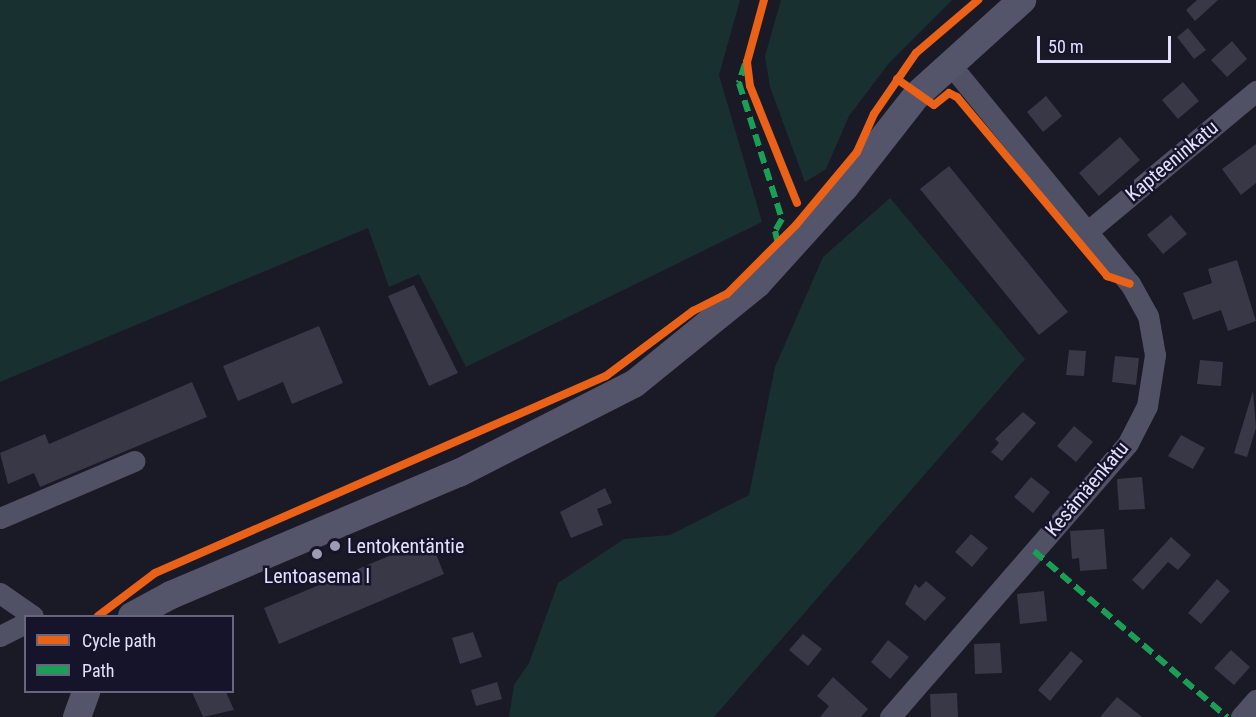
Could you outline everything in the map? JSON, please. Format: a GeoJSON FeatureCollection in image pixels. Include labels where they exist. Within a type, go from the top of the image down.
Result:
{"type":"FeatureCollection","features":[{"type":"Feature","properties":{"kind":"street"},"geometry":{"type":"LineString","coordinates":[[134,615],[171,595],[469,468],[634,384],[764,276],[948,62],[1022,0]]}},
{"type":"Feature","properties":{"kind":"street","name":"Kesämäenkatu"},"geometry":{"type":"LineString","coordinates":[[890,717],[1128,443],[1147,406],[1155,355],[1148,316],[1088,231],[948,62]]}},
{"type":"Feature","properties":{"kind":"street","name":"Kapteeninkatu"},"geometry":{"type":"LineString","coordinates":[[1088,231],[1256,91]]}},
{"type":"Feature","properties":{"kind":"street"},"geometry":{"type":"LineString","coordinates":[[0,518],[134,461]]}},
{"type":"Feature","properties":{"kind":"street"},"geometry":{"type":"LineString","coordinates":[[0,593],[32,615]]}},
{"type":"Feature","properties":{"kind":"street"},"geometry":{"type":"LineString","coordinates":[[0,636],[24,625]]}},
{"type":"Feature","properties":{"kind":"street"},"geometry":{"type":"LineString","coordinates":[[77,717],[86,693]]}},
{"type":"Feature","properties":{"kind":"street"},"geometry":{"type":"LineString","coordinates":[[1241,717],[1256,700]]}},
{"type":"Feature","properties":{"kind":"green space"},"geometry":{"type":"Polygon","coordinates":[[[0,0],[740,0],[719,75],[762,222],[466,367],[419,274],[389,287],[368,228],[0,382],[0,0]]]}},
{"type":"Feature","properties":{"kind":"green space"},"geometry":{"type":"Polygon","coordinates":[[[781,0],[952,0],[889,63],[849,116],[826,169],[805,182],[770,87],[765,56],[781,0]]]}},
{"type":"Feature","properties":{"kind":"green space"},"geometry":{"type":"Polygon","coordinates":[[[890,198],[1025,359],[714,717],[509,717],[514,685],[529,663],[558,583],[624,539],[670,535],[749,495],[775,367],[823,257],[890,198]]]}},
{"type":"Feature","properties":{"kind":"building"},"geometry":{"type":"Polygon","coordinates":[[[1197,0],[1218,0],[1195,21],[1186,10],[1197,0]]]}},
{"type":"Feature","properties":{"kind":"building"},"geometry":{"type":"Polygon","coordinates":[[[1188,28],[1206,50],[1194,59],[1177,37],[1188,28]]]}},
{"type":"Feature","properties":{"kind":"building"},"geometry":{"type":"Polygon","coordinates":[[[1232,41],[1247,59],[1227,77],[1211,60],[1232,41]]]}},
{"type":"Feature","properties":{"kind":"building"},"geometry":{"type":"Polygon","coordinates":[[[1183,82],[1199,101],[1178,119],[1162,100],[1183,82]]]}},
{"type":"Feature","properties":{"kind":"building"},"geometry":{"type":"Polygon","coordinates":[[[1046,96],[1062,116],[1043,132],[1027,112],[1046,96]]]}},
{"type":"Feature","properties":{"kind":"building"},"geometry":{"type":"Polygon","coordinates":[[[1120,137],[1140,160],[1099,196],[1079,173],[1120,137]]]}},
{"type":"Feature","properties":{"kind":"building"},"geometry":{"type":"Polygon","coordinates":[[[1256,144],[1256,183],[1241,195],[1222,169],[1256,144]]]}},
{"type":"Feature","properties":{"kind":"building"},"geometry":{"type":"Polygon","coordinates":[[[949,166],[1068,312],[1039,335],[920,189],[949,166]]]}},
{"type":"Feature","properties":{"kind":"building"},"geometry":{"type":"Polygon","coordinates":[[[1171,215],[1187,234],[1163,254],[1147,235],[1171,215]]]}},
{"type":"Feature","properties":{"kind":"building"},"geometry":{"type":"Polygon","coordinates":[[[1237,260],[1256,321],[1228,331],[1221,310],[1193,320],[1183,293],[1212,283],[1208,269],[1237,260]]]}},
{"type":"Feature","properties":{"kind":"building"},"geometry":{"type":"Polygon","coordinates":[[[414,285],[458,373],[429,386],[388,296],[414,285]]]}},
{"type":"Feature","properties":{"kind":"building"},"geometry":{"type":"Polygon","coordinates":[[[319,326],[343,383],[292,404],[283,382],[238,401],[223,366],[319,326]]]}},
{"type":"Feature","properties":{"kind":"building"},"geometry":{"type":"Polygon","coordinates":[[[1069,350],[1086,351],[1084,376],[1066,375],[1069,350]]]}},
{"type":"Feature","properties":{"kind":"building"},"geometry":{"type":"Polygon","coordinates":[[[1115,356],[1139,358],[1136,385],[1112,382],[1115,356]]]}},
{"type":"Feature","properties":{"kind":"building"},"geometry":{"type":"Polygon","coordinates":[[[1200,360],[1223,362],[1221,386],[1197,384],[1200,360]]]}},
{"type":"Feature","properties":{"kind":"building"},"geometry":{"type":"Polygon","coordinates":[[[192,382],[207,417],[40,487],[34,473],[8,484],[0,453],[45,434],[49,444],[192,382]]]}},
{"type":"Feature","properties":{"kind":"building"},"geometry":{"type":"Polygon","coordinates":[[[1253,391],[1256,428],[1247,457],[1234,453],[1253,391]]]}},
{"type":"Feature","properties":{"kind":"building"},"geometry":{"type":"Polygon","coordinates":[[[1023,412],[1036,423],[1002,461],[991,452],[999,443],[995,439],[1023,412]]]}},
{"type":"Feature","properties":{"kind":"building"},"geometry":{"type":"Polygon","coordinates":[[[1074,426],[1093,442],[1076,462],[1057,446],[1074,426]]]}},
{"type":"Feature","properties":{"kind":"building"},"geometry":{"type":"Polygon","coordinates":[[[1181,435],[1205,448],[1193,469],[1168,456],[1181,435]]]}},
{"type":"Feature","properties":{"kind":"building"},"geometry":{"type":"Polygon","coordinates":[[[1031,477],[1050,492],[1033,513],[1014,497],[1031,477]]]}},
{"type":"Feature","properties":{"kind":"building"},"geometry":{"type":"Polygon","coordinates":[[[1142,477],[1145,509],[1119,510],[1117,479],[1142,477]]]}},
{"type":"Feature","properties":{"kind":"building"},"geometry":{"type":"Polygon","coordinates":[[[605,488],[612,503],[597,509],[603,525],[571,538],[560,512],[605,488]]]}},
{"type":"Feature","properties":{"kind":"building"},"geometry":{"type":"Polygon","coordinates":[[[1104,529],[1107,569],[1080,571],[1079,558],[1072,559],[1070,531],[1104,529]]]}},
{"type":"Feature","properties":{"kind":"building"},"geometry":{"type":"Polygon","coordinates":[[[971,534],[988,548],[972,567],[955,552],[971,534]]]}},
{"type":"Feature","properties":{"kind":"building"},"geometry":{"type":"Polygon","coordinates":[[[1171,537],[1191,555],[1178,570],[1168,562],[1143,590],[1132,580],[1171,537]]]}},
{"type":"Feature","properties":{"kind":"building"},"geometry":{"type":"Polygon","coordinates":[[[430,539],[444,574],[279,644],[264,608],[430,539]]]}},
{"type":"Feature","properties":{"kind":"building"},"geometry":{"type":"Polygon","coordinates":[[[1217,579],[1230,591],[1201,624],[1188,613],[1217,579]]]}},
{"type":"Feature","properties":{"kind":"building"},"geometry":{"type":"Polygon","coordinates":[[[926,581],[946,598],[925,621],[905,604],[915,584],[919,588],[926,581]]]}},
{"type":"Feature","properties":{"kind":"building"},"geometry":{"type":"Polygon","coordinates":[[[1044,591],[1047,621],[1020,624],[1017,594],[1044,591]]]}},
{"type":"Feature","properties":{"kind":"building"},"geometry":{"type":"Polygon","coordinates":[[[473,632],[482,657],[460,664],[452,638],[473,632]]]}},
{"type":"Feature","properties":{"kind":"building"},"geometry":{"type":"Polygon","coordinates":[[[803,634],[822,649],[808,666],[789,650],[803,634]]]}},
{"type":"Feature","properties":{"kind":"building"},"geometry":{"type":"Polygon","coordinates":[[[888,640],[909,657],[890,679],[871,662],[888,640]]]}},
{"type":"Feature","properties":{"kind":"building"},"geometry":{"type":"Polygon","coordinates":[[[1000,643],[1002,673],[975,674],[974,644],[1000,643]]]}},
{"type":"Feature","properties":{"kind":"building"},"geometry":{"type":"Polygon","coordinates":[[[1231,650],[1250,667],[1234,685],[1214,668],[1231,650]]]}},
{"type":"Feature","properties":{"kind":"building"},"geometry":{"type":"Polygon","coordinates":[[[1071,651],[1083,661],[1050,701],[1038,690],[1071,651]]]}},
{"type":"Feature","properties":{"kind":"building"},"geometry":{"type":"Polygon","coordinates":[[[833,677],[868,709],[861,717],[820,717],[829,706],[817,696],[833,677]]]}},
{"type":"Feature","properties":{"kind":"building"},"geometry":{"type":"Polygon","coordinates":[[[497,682],[502,699],[476,706],[471,690],[497,682]]]}},
{"type":"Feature","properties":{"kind":"building"},"geometry":{"type":"Polygon","coordinates":[[[192,693],[226,693],[234,710],[203,717],[192,693]]]}},
{"type":"Feature","properties":{"kind":"building"},"geometry":{"type":"Polygon","coordinates":[[[957,693],[958,717],[931,717],[930,694],[957,693]]]}},
{"type":"Feature","properties":{"kind":"building"},"geometry":{"type":"Polygon","coordinates":[[[1117,697],[1142,717],[1100,717],[1117,697]]]}},
{"type":"Feature","properties":{"kind":"marked path"},"geometry":{"type":"LineString","coordinates":[[745,64],[739,83],[782,219],[775,231],[778,244]]}},
{"type":"Feature","properties":{"kind":"marked path"},"geometry":{"type":"LineString","coordinates":[[1034,551],[1227,717]]}},
{"type":"Feature","properties":{"kind":"cycle path"},"geometry":{"type":"LineString","coordinates":[[764,0],[747,62],[750,86],[797,203]]}},
{"type":"Feature","properties":{"kind":"cycle path"},"geometry":{"type":"LineString","coordinates":[[99,615],[155,573],[606,376],[693,311],[727,294],[796,225],[857,152],[874,114],[916,53],[978,0]]}},
{"type":"Feature","properties":{"kind":"cycle path"},"geometry":{"type":"LineString","coordinates":[[897,79],[934,105],[949,93],[957,97],[1107,276],[1130,284]]}},
{"type":"Feature","properties":{"kind":"place","name":"Lentokentäntie"},"geometry":{"type":"Point","coordinates":[335,546]}},
{"type":"Feature","properties":{"kind":"place","name":"Lentoasema I"},"geometry":{"type":"Point","coordinates":[317,554]}}]}
